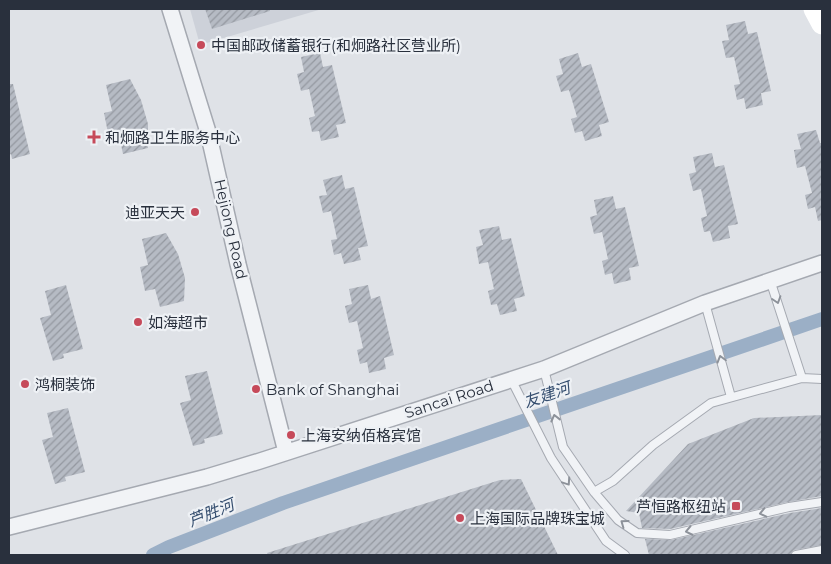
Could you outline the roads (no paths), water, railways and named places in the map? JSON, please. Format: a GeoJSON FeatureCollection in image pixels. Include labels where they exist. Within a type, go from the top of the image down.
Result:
{"type":"FeatureCollection","features":[{"type":"Feature","properties":{"kind":"main road"},"geometry":{"type":"LineString","coordinates":[[814,9],[822,24]]}},
{"type":"Feature","properties":{"kind":"street","name":"Hejiong Road"},"geometry":{"type":"LineString","coordinates":[[170,9],[208,132],[238,264],[286,452]]}},
{"type":"Feature","properties":{"kind":"street","name":"Sancai Road"},"geometry":{"type":"LineString","coordinates":[[9,527],[207,477],[544,369],[705,303],[822,262]]}},
{"type":"Feature","properties":{"kind":"lane"},"geometry":{"type":"LineString","coordinates":[[770,280],[802,378]]}},
{"type":"Feature","properties":{"kind":"lane"},"geometry":{"type":"LineString","coordinates":[[705,303],[732,397]]}},
{"type":"Feature","properties":{"kind":"lane"},"geometry":{"type":"LineString","coordinates":[[544,369],[563,447],[594,492],[618,520],[637,533],[670,536],[806,504],[822,502]]}},
{"type":"Feature","properties":{"kind":"lane"},"geometry":{"type":"LineString","coordinates":[[594,492],[613,481],[653,445],[711,403],[802,378],[822,379]]}},
{"type":"Feature","properties":{"kind":"lane"},"geometry":{"type":"LineString","coordinates":[[511,379],[550,458],[606,541],[625,555]]}},
{"type":"Feature","properties":{"kind":"lane"},"geometry":{"type":"LineString","coordinates":[[796,555],[822,550]]}},
{"type":"Feature","properties":{"kind":"waterway","name":"友建河"},"geometry":{"type":"LineString","coordinates":[[153,555],[283,503],[822,319]]}},
{"type":"Feature","properties":{"kind":"place","name":"中国邮政储蓄银行(和炯路社区营业所)"},"geometry":{"type":"Point","coordinates":[201,45]}},
{"type":"Feature","properties":{"kind":"place","name":"和炯路卫生服务中心"},"geometry":{"type":"Point","coordinates":[94,137]}},
{"type":"Feature","properties":{"kind":"place","name":"迪亚天天"},"geometry":{"type":"Point","coordinates":[195,212]}},
{"type":"Feature","properties":{"kind":"place","name":"如海超市"},"geometry":{"type":"Point","coordinates":[138,322]}},
{"type":"Feature","properties":{"kind":"place","name":"鸿桐装饰"},"geometry":{"type":"Point","coordinates":[25,384]}},
{"type":"Feature","properties":{"kind":"place","name":"Bank of Shanghai"},"geometry":{"type":"Point","coordinates":[256,389]}},
{"type":"Feature","properties":{"kind":"place","name":"上海安纳佰格宾馆"},"geometry":{"type":"Point","coordinates":[291,435]}},
{"type":"Feature","properties":{"kind":"place","name":"芦恒路枢纽站"},"geometry":{"type":"Point","coordinates":[736,506]}},
{"type":"Feature","properties":{"kind":"place","name":"上海国际品牌珠宝城"},"geometry":{"type":"Point","coordinates":[460,518]}},
{"type":"Feature","properties":{"kind":"water label","name":"芦胜河"},"geometry":{"type":"Point","coordinates":[211,513]}}]}
